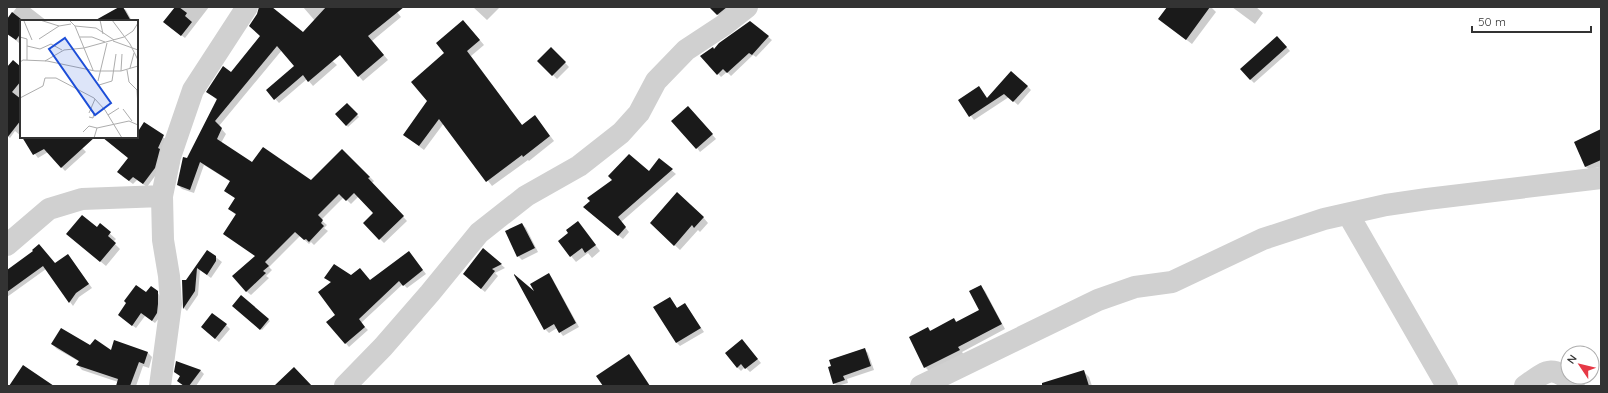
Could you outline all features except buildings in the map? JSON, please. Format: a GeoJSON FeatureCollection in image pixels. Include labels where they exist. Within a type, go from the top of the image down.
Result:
{"type":"FeatureCollection","features":[{"type":"Feature","properties":{"kind":"street"},"geometry":{"type":"LineString","coordinates":[[160,386],[171,304],[169,276],[163,240],[162,196],[170,157],[194,90],[247,7]]}},
{"type":"Feature","properties":{"kind":"street"},"geometry":{"type":"LineString","coordinates":[[345,386],[383,347],[479,232],[526,196],[579,166],[621,133],[639,113],[656,81],[686,50],[724,25],[747,7]]}},
{"type":"Feature","properties":{"kind":"street"},"geometry":{"type":"LineString","coordinates":[[921,386],[1098,300],[1135,287],[1172,282],[1263,239],[1324,219],[1386,205],[1601,178]]}},
{"type":"Feature","properties":{"kind":"street"},"geometry":{"type":"LineString","coordinates":[[7,245],[48,209],[82,199],[162,196]]}},
{"type":"Feature","properties":{"kind":"street"},"geometry":{"type":"LineString","coordinates":[[1348,214],[1447,386]]}},
{"type":"Feature","properties":{"kind":"street"},"geometry":{"type":"LineString","coordinates":[[1525,386],[1544,373],[1553,371],[1560,374],[1574,386]]}}]}
